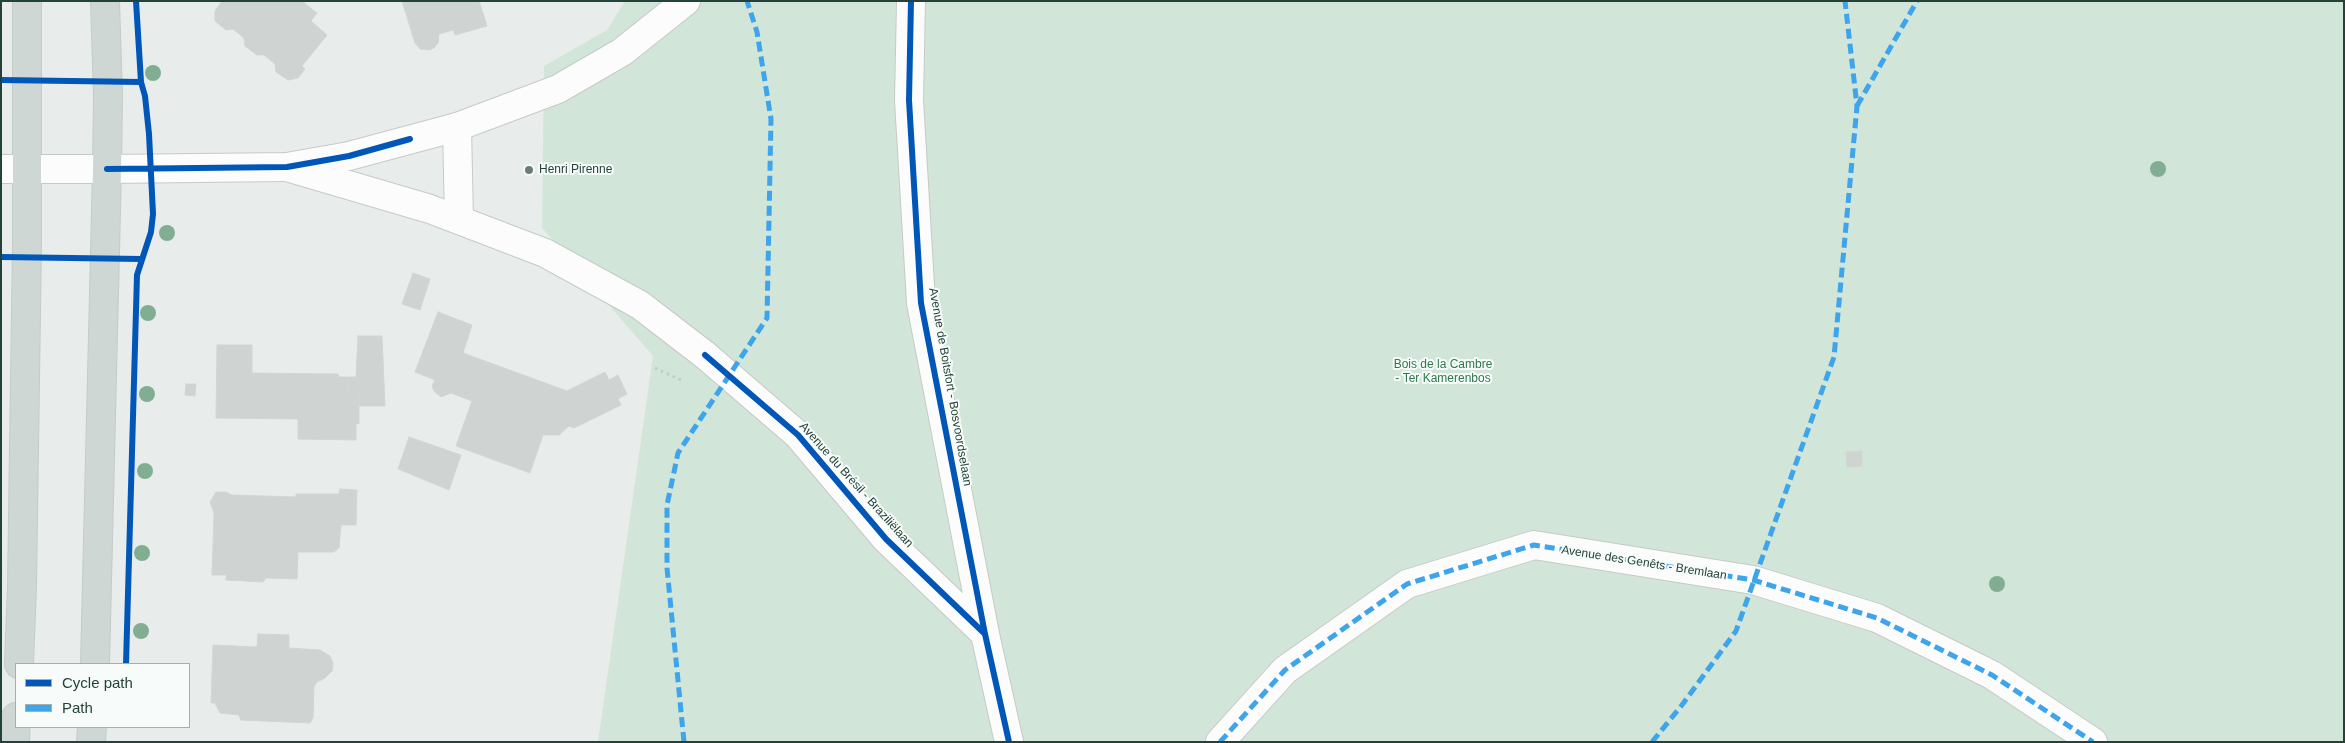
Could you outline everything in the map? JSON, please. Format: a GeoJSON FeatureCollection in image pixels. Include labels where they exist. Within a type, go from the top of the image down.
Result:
{"type":"FeatureCollection","features":[{"type":"Feature","properties":{"kind":"main road"},"geometry":{"type":"LineString","coordinates":[[19,663],[22,586],[28,169],[27,1]]}},
{"type":"Feature","properties":{"kind":"main road"},"geometry":{"type":"LineString","coordinates":[[95,663],[107,169],[108,96],[105,1]]}},
{"type":"Feature","properties":{"kind":"main road"},"geometry":{"type":"LineString","coordinates":[[15,742],[16,728]]}},
{"type":"Feature","properties":{"kind":"main road"},"geometry":{"type":"LineString","coordinates":[[91,742],[92,728]]}},
{"type":"Feature","properties":{"kind":"street","name":"Avenue du Brésil - Braziliëlaan"},"geometry":{"type":"LineString","coordinates":[[28,169],[287,167],[349,156],[457,127],[558,89],[622,52],[686,1]]}},
{"type":"Feature","properties":{"kind":"street","name":"Avenue de Boitsfort - Bosvoordselaan"},"geometry":{"type":"LineString","coordinates":[[911,1],[909,100],[921,303],[985,634],[1009,742]]}},
{"type":"Feature","properties":{"kind":"street"},"geometry":{"type":"LineString","coordinates":[[457,127],[459,220]]}},
{"type":"Feature","properties":{"kind":"street","name":"Avenue du Brésil - Braziliëlaan"},"geometry":{"type":"LineString","coordinates":[[287,167],[430,209],[545,253],[640,305],[705,355],[798,435],[886,539],[985,634]]}},
{"type":"Feature","properties":{"kind":"street"},"geometry":{"type":"LineString","coordinates":[[1,169],[28,169]]}},
{"type":"Feature","properties":{"kind":"street","name":"Avenue des Genêts - Bremlaan"},"geometry":{"type":"LineString","coordinates":[[1220,742],[1285,670],[1407,584],[1534,545],[1753,580],[1877,618],[1992,675],[2093,742]]}},
{"type":"Feature","properties":{"kind":"green space","name":"Bois de la Cambre - Ter Kamerenbos"},"geometry":{"type":"Polygon","coordinates":[[[625,1],[2344,1],[2344,742],[598,742],[653,356],[542,228],[544,66],[607,30],[625,1]]]}},
{"type":"Feature","properties":{"kind":"building"},"geometry":{"type":"Polygon","coordinates":[[[222,1],[302,1],[317,13],[311,21],[327,35],[302,66],[305,69],[298,78],[288,80],[276,72],[275,64],[264,55],[257,55],[245,46],[244,38],[233,29],[226,30],[215,21],[215,11],[222,1]]]}},
{"type":"Feature","properties":{"kind":"building"},"geometry":{"type":"Polygon","coordinates":[[[402,1],[479,1],[487,26],[455,35],[453,30],[439,34],[438,43],[435,47],[430,50],[420,49],[415,43],[402,1]]]}},
{"type":"Feature","properties":{"kind":"building"},"geometry":{"type":"Polygon","coordinates":[[[413,273],[430,279],[420,310],[402,304],[413,273]]]}},
{"type":"Feature","properties":{"kind":"building"},"geometry":{"type":"Polygon","coordinates":[[[438,312],[472,325],[463,353],[567,391],[605,372],[609,380],[618,375],[627,394],[618,399],[621,405],[574,428],[569,426],[559,435],[543,435],[530,473],[456,446],[472,401],[451,393],[441,397],[434,391],[432,386],[435,380],[415,372],[438,312]]]}},
{"type":"Feature","properties":{"kind":"building"},"geometry":{"type":"Polygon","coordinates":[[[358,336],[382,336],[385,406],[359,406],[359,392],[348,392],[348,377],[356,377],[358,336]]]}},
{"type":"Feature","properties":{"kind":"building"},"geometry":{"type":"Polygon","coordinates":[[[217,345],[252,345],[252,373],[338,374],[339,377],[348,377],[348,392],[359,392],[359,424],[356,423],[356,440],[298,439],[298,419],[216,418],[217,345]]]}},
{"type":"Feature","properties":{"kind":"building"},"geometry":{"type":"Polygon","coordinates":[[[186,384],[196,384],[195,396],[185,395],[186,384]]]}},
{"type":"Feature","properties":{"kind":"building"},"geometry":{"type":"Polygon","coordinates":[[[409,437],[461,455],[449,490],[398,469],[409,437]]]}},
{"type":"Feature","properties":{"kind":"building"},"geometry":{"type":"Polygon","coordinates":[[[1862,451],[1862,466],[1847,467],[1846,452],[1862,451]]]}},
{"type":"Feature","properties":{"kind":"building"},"geometry":{"type":"Polygon","coordinates":[[[340,489],[357,490],[356,525],[341,525],[339,548],[334,552],[298,552],[297,579],[266,578],[263,582],[226,580],[226,575],[212,575],[214,513],[210,502],[216,492],[226,492],[232,495],[296,497],[296,494],[339,494],[340,489]]]}},
{"type":"Feature","properties":{"kind":"building"},"geometry":{"type":"Polygon","coordinates":[[[258,634],[289,635],[289,648],[320,650],[330,656],[333,663],[332,671],[325,678],[317,682],[314,687],[313,718],[310,723],[241,720],[239,715],[220,713],[215,703],[211,703],[213,645],[257,647],[258,634]]]}},
{"type":"Feature","properties":{"kind":"marked path"},"geometry":{"type":"LineString","coordinates":[[684,742],[667,568],[667,505],[678,453],[767,318],[771,119],[757,32],[747,1]]}},
{"type":"Feature","properties":{"kind":"marked path"},"geometry":{"type":"LineString","coordinates":[[1652,742],[1682,705],[1736,631],[1834,357],[1857,106],[1845,1]]}},
{"type":"Feature","properties":{"kind":"marked path"},"geometry":{"type":"LineString","coordinates":[[1857,106],[1917,1]]}},
{"type":"Feature","properties":{"kind":"marked path"},"geometry":{"type":"LineString","coordinates":[[1220,742],[1285,670],[1407,584],[1534,545],[1753,580],[1877,618],[1992,675],[2093,742]]}},
{"type":"Feature","properties":{"kind":"cycle path"},"geometry":{"type":"LineString","coordinates":[[126,663],[137,275],[151,232],[153,214],[149,134],[145,96],[141,82],[136,1]]}},
{"type":"Feature","properties":{"kind":"cycle path"},"geometry":{"type":"LineString","coordinates":[[911,1],[909,100],[921,303],[985,634],[1009,742]]}},
{"type":"Feature","properties":{"kind":"cycle path"},"geometry":{"type":"LineString","coordinates":[[1,80],[141,82]]}},
{"type":"Feature","properties":{"kind":"cycle path"},"geometry":{"type":"LineString","coordinates":[[107,169],[287,167],[349,156],[410,139]]}},
{"type":"Feature","properties":{"kind":"cycle path"},"geometry":{"type":"LineString","coordinates":[[1,257],[141,259]]}},
{"type":"Feature","properties":{"kind":"cycle path"},"geometry":{"type":"LineString","coordinates":[[705,355],[798,435],[886,539],[985,634]]}},
{"type":"Feature","properties":{"kind":"place","name":"Henri Pirenne"},"geometry":{"type":"Point","coordinates":[529,170]}}]}
